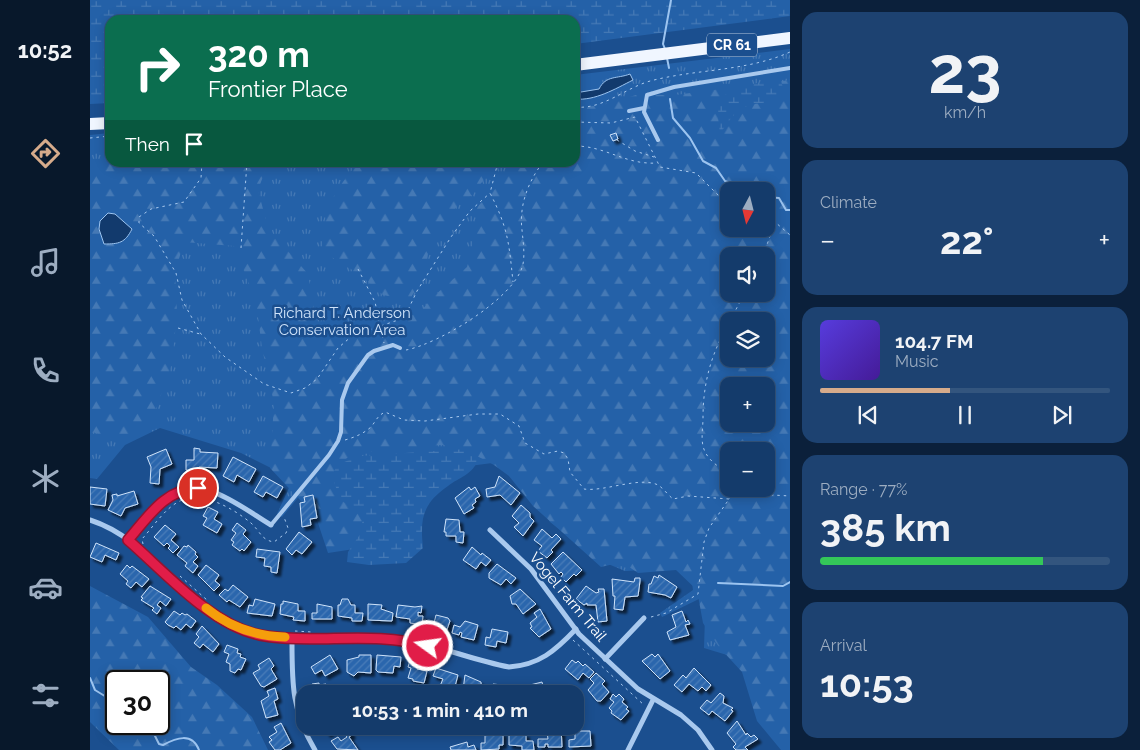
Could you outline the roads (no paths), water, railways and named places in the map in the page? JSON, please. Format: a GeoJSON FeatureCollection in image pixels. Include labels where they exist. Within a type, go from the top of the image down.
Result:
{"type":"FeatureCollection","features":[{"type":"Feature","properties":{"kind":"main road","name":"CR 61"},"geometry":{"type":"LineString","coordinates":[[580,64],[790,38]]}},
{"type":"Feature","properties":{"kind":"main road"},"geometry":{"type":"LineString","coordinates":[[90,124],[105,123]]}},
{"type":"Feature","properties":{"kind":"street"},"geometry":{"type":"LineString","coordinates":[[128,540],[169,496],[188,488],[208,490],[271,524]]}},
{"type":"Feature","properties":{"kind":"street"},"geometry":{"type":"LineString","coordinates":[[90,520],[114,529],[191,595],[225,621],[260,634],[399,639],[508,667],[523,666],[542,659],[576,629]]}},
{"type":"Feature","properties":{"kind":"street","name":"Vogel Farm Trail"},"geometry":{"type":"LineString","coordinates":[[490,530],[531,568],[576,629],[605,659],[638,689],[687,720],[698,730],[712,750]]}},
{"type":"Feature","properties":{"kind":"street","name":"Vogel Farm Trail"},"geometry":{"type":"LineString","coordinates":[[605,659],[644,618]]}},
{"type":"Feature","properties":{"kind":"street"},"geometry":{"type":"LineString","coordinates":[[293,634],[293,694],[302,728],[315,750]]}},
{"type":"Feature","properties":{"kind":"street"},"geometry":{"type":"LineString","coordinates":[[628,750],[654,700]]}},
{"type":"Feature","properties":{"kind":"lane"},"geometry":{"type":"LineString","coordinates":[[658,140],[644,108],[648,95],[658,91],[790,68]]}},
{"type":"Feature","properties":{"kind":"lane"},"geometry":{"type":"LineString","coordinates":[[629,111],[644,108]]}},
{"type":"Feature","properties":{"kind":"lane"},"geometry":{"type":"LineString","coordinates":[[271,524],[329,455],[338,441],[341,432],[342,400],[348,383],[368,356],[385,347],[394,345],[400,348]]}},
{"type":"Feature","properties":{"kind":"waterway"},"geometry":{"type":"LineString","coordinates":[[665,49],[663,44],[671,0]]}},
{"type":"Feature","properties":{"kind":"waterway"},"geometry":{"type":"LineString","coordinates":[[667,58],[669,68]]}},
{"type":"Feature","properties":{"kind":"waterway"},"geometry":{"type":"LineString","coordinates":[[670,99],[673,118],[690,138],[703,161],[716,168],[728,182]]}},
{"type":"Feature","properties":{"kind":"waterway"},"geometry":{"type":"LineString","coordinates":[[775,198],[779,198],[786,210],[790,210]]}},
{"type":"Feature","properties":{"kind":"waterway"},"geometry":{"type":"LineString","coordinates":[[718,583],[783,586],[790,582]]}},
{"type":"Feature","properties":{"kind":"waterway"},"geometry":{"type":"LineString","coordinates":[[90,678],[95,690],[105,696]]}},
{"type":"Feature","properties":{"kind":"waterway"},"geometry":{"type":"LineString","coordinates":[[154,735],[159,744],[163,745],[183,738],[192,741],[199,750]]}},
{"type":"Feature","properties":{"kind":"park label","name":"Richard T. Anderson Conservation Area"},"geometry":{"type":"Point","coordinates":[342,322]}}]}
